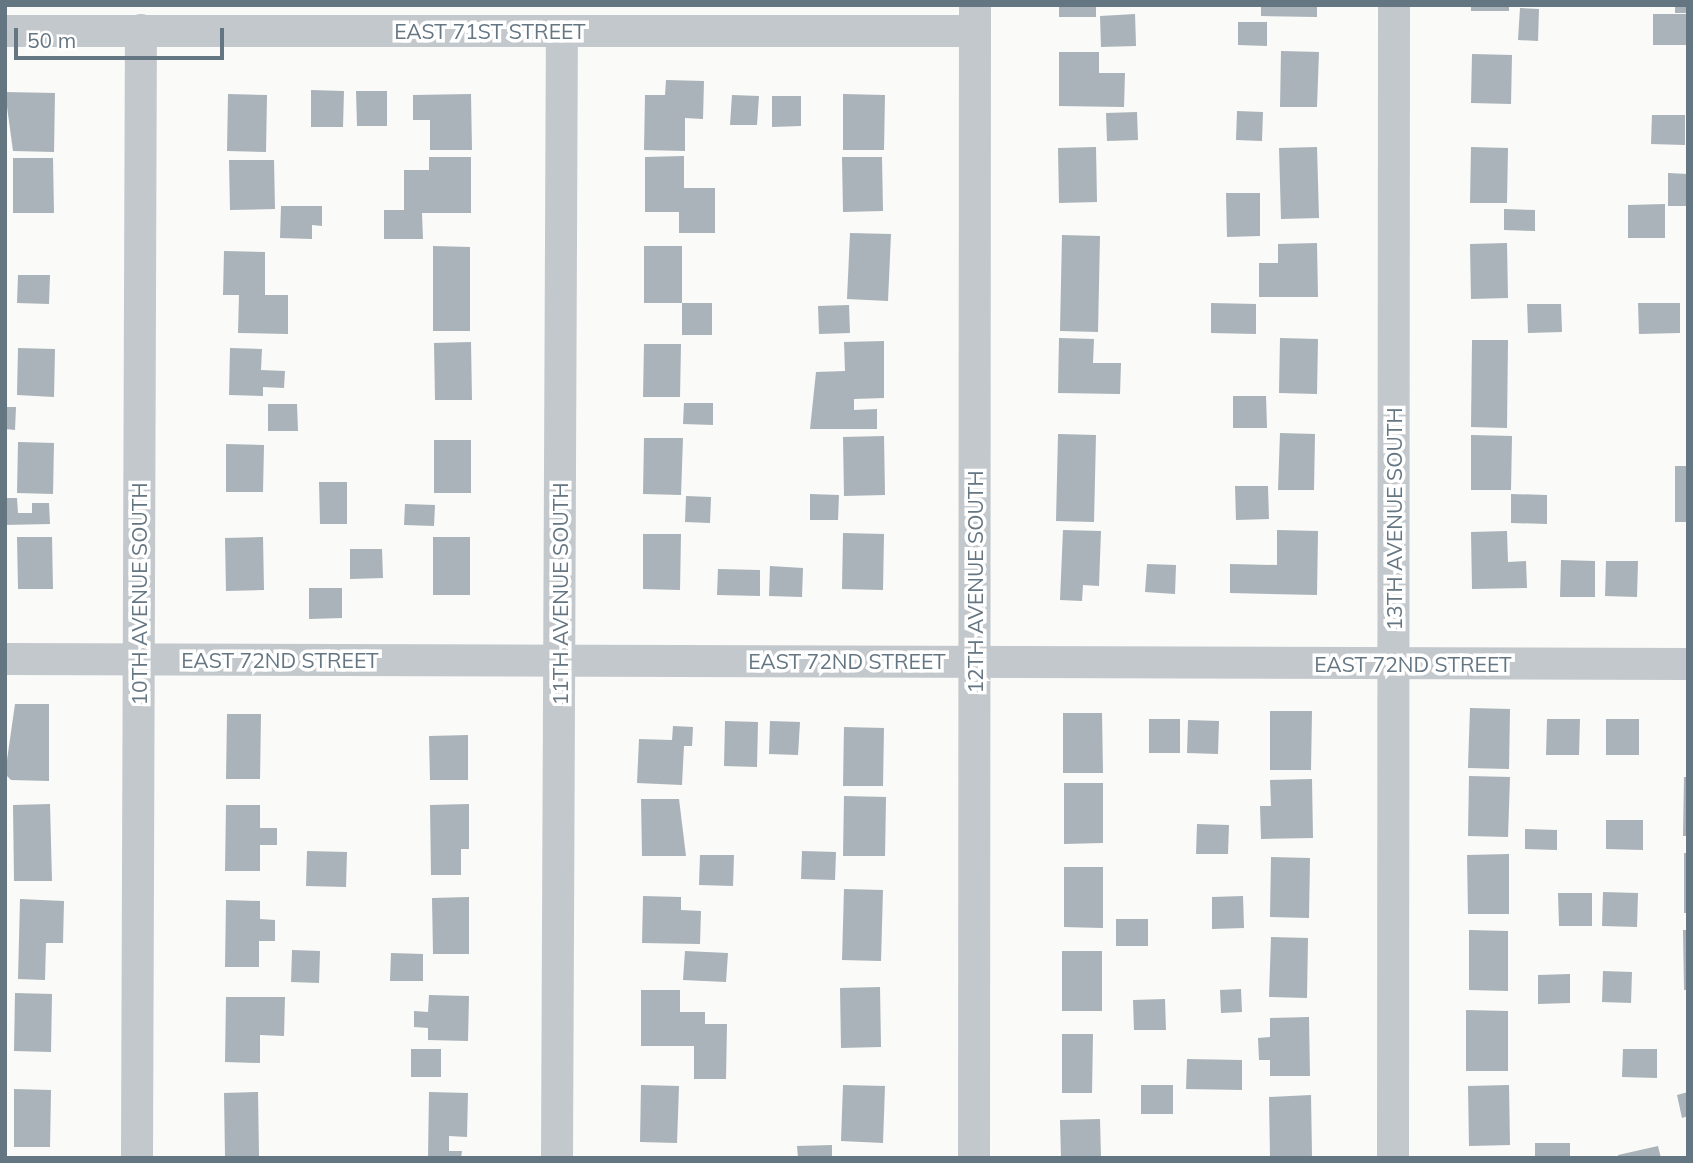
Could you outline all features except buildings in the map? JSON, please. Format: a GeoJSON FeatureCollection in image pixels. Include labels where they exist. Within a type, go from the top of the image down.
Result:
{"type":"FeatureCollection","features":[{"type":"Feature","properties":{"kind":"street","name":"13TH AVENUE SOUTH"},"geometry":{"type":"LineString","coordinates":[[1393,1158],[1394,5]]}},
{"type":"Feature","properties":{"kind":"street","name":"EAST 71ST STREET"},"geometry":{"type":"LineString","coordinates":[[5,31],[562,31],[975,18]]}},
{"type":"Feature","properties":{"kind":"street","name":"12TH AVENUE SOUTH"},"geometry":{"type":"LineString","coordinates":[[974,1158],[975,18]]}},
{"type":"Feature","properties":{"kind":"street","name":"10TH AVENUE SOUTH"},"geometry":{"type":"LineString","coordinates":[[137,1158],[141,30]]}},
{"type":"Feature","properties":{"kind":"street","name":"11TH AVENUE SOUTH"},"geometry":{"type":"LineString","coordinates":[[558,1158],[562,31]]}},
{"type":"Feature","properties":{"kind":"street","name":"EAST 72ND STREET"},"geometry":{"type":"LineString","coordinates":[[5,659],[1688,664]]}}]}
